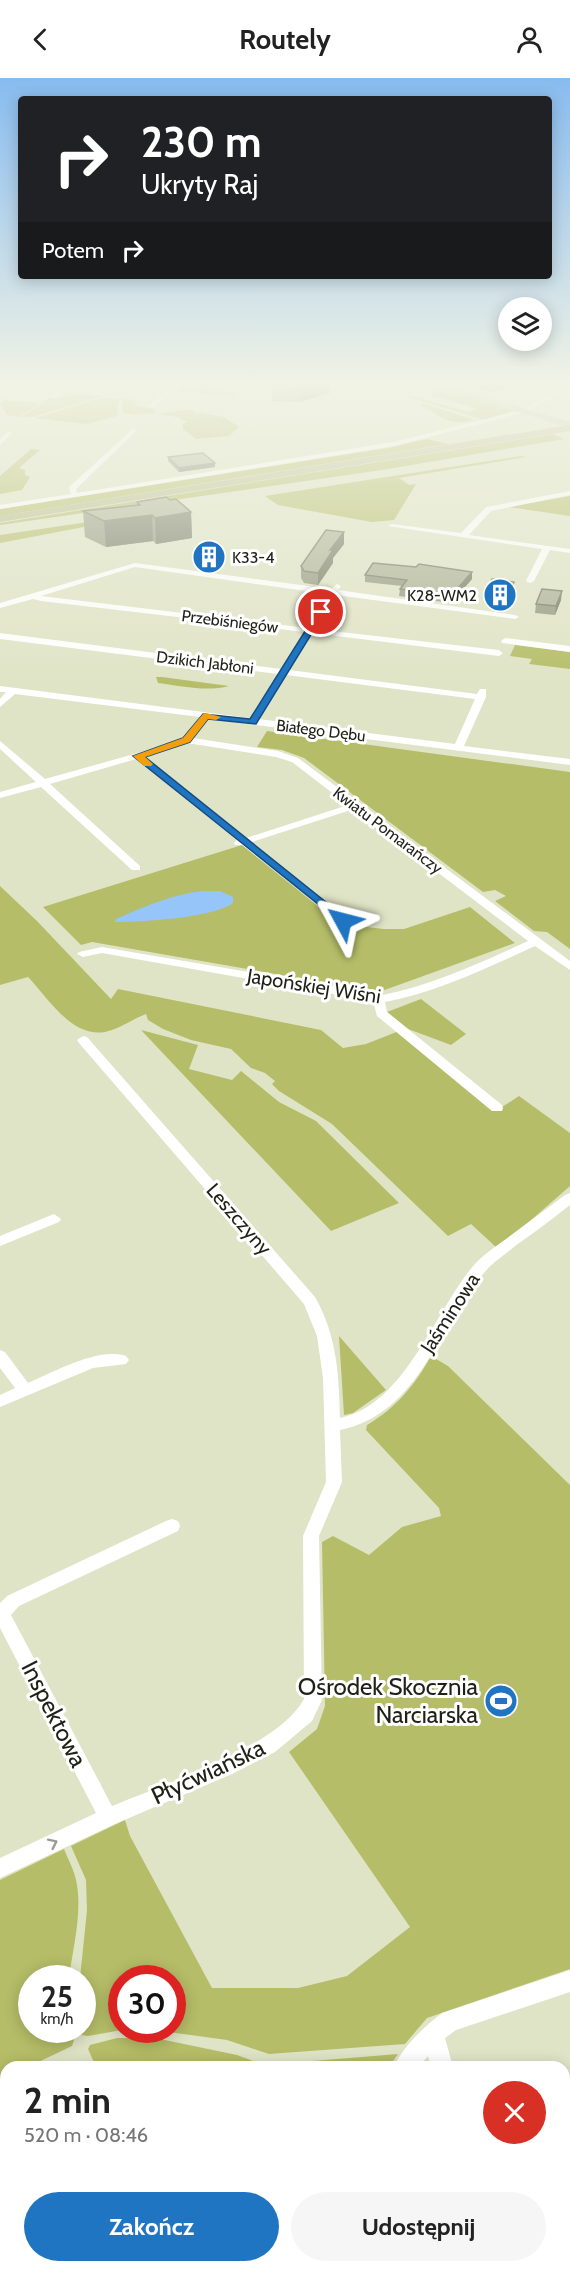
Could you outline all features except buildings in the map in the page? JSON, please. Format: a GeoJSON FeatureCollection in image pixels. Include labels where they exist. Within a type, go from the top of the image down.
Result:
{"type":"FeatureCollection","features":[{"type":"Feature","properties":{"kind":"main road"},"geometry":{"type":"LineString","coordinates":[[0,519],[224,483]]}},
{"type":"Feature","properties":{"kind":"main road"},"geometry":{"type":"LineString","coordinates":[[0,529],[284,486]]}},
{"type":"Feature","properties":{"kind":"street"},"geometry":{"type":"LineString","coordinates":[[75,491],[82,483]]}},
{"type":"Feature","properties":{"kind":"street"},"geometry":{"type":"LineString","coordinates":[[1,504],[127,483]]}},
{"type":"Feature","properties":{"kind":"street"},"geometry":{"type":"LineString","coordinates":[[463,536],[489,508],[570,493]]}},
{"type":"Feature","properties":{"kind":"street"},"geometry":{"type":"LineString","coordinates":[[392,526],[570,551]]}},
{"type":"Feature","properties":{"kind":"street"},"geometry":{"type":"LineString","coordinates":[[530,581],[547,548]]}},
{"type":"Feature","properties":{"kind":"street"},"geometry":{"type":"LineString","coordinates":[[0,606],[135,565],[335,589],[515,617]]}},
{"type":"Feature","properties":{"kind":"street"},"geometry":{"type":"LineString","coordinates":[[252,722],[335,589]]}},
{"type":"Feature","properties":{"kind":"street","name":"Przebiśniegów"},"geometry":{"type":"LineString","coordinates":[[34,596],[41,599],[499,654],[505,641]]}},
{"type":"Feature","properties":{"kind":"street"},"geometry":{"type":"LineString","coordinates":[[509,632],[505,641],[570,649]]}},
{"type":"Feature","properties":{"kind":"street","name":"Dzikich Jabłoni"},"geometry":{"type":"LineString","coordinates":[[0,636],[284,672],[482,694],[458,747]]}},
{"type":"Feature","properties":{"kind":"street","name":"Białego Dębu"},"geometry":{"type":"LineString","coordinates":[[0,689],[570,762]]}},
{"type":"Feature","properties":{"kind":"street"},"geometry":{"type":"LineString","coordinates":[[0,704],[12,691]]}},
{"type":"Feature","properties":{"kind":"street"},"geometry":{"type":"LineString","coordinates":[[0,795],[186,740],[206,716]]}},
{"type":"Feature","properties":{"kind":"street","name":"Kwiatu Pomarańczy"},"geometry":{"type":"LineString","coordinates":[[186,740],[291,758],[570,967]]}},
{"type":"Feature","properties":{"kind":"street"},"geometry":{"type":"LineString","coordinates":[[0,744],[81,815],[136,868]]}},
{"type":"Feature","properties":{"kind":"street"},"geometry":{"type":"LineString","coordinates":[[138,756],[240,842],[343,921]]}},
{"type":"Feature","properties":{"kind":"street"},"geometry":{"type":"LineString","coordinates":[[240,842],[355,806]]}},
{"type":"Feature","properties":{"kind":"street","name":"Japońskiej Wiśni"},"geometry":{"type":"LineString","coordinates":[[83,954],[102,950],[379,999],[403,995],[494,961],[536,941]]}},
{"type":"Feature","properties":{"kind":"street"},"geometry":{"type":"LineString","coordinates":[[379,999],[381,1013],[497,1108]]}},
{"type":"Feature","properties":{"kind":"street","name":"Leszczyny"},"geometry":{"type":"LineString","coordinates":[[83,1040],[310,1301],[326,1336],[331,1377],[332,1426]]}},
{"type":"Feature","properties":{"kind":"street","name":"Jaśminowa"},"geometry":{"type":"LineString","coordinates":[[332,1426],[347,1425],[360,1419],[403,1383],[434,1340],[472,1275],[484,1263],[570,1198]]}},
{"type":"Feature","properties":{"kind":"street"},"geometry":{"type":"LineString","coordinates":[[0,1241],[54,1219]]}},
{"type":"Feature","properties":{"kind":"street"},"geometry":{"type":"LineString","coordinates":[[0,1356],[25,1391]]}},
{"type":"Feature","properties":{"kind":"street"},"geometry":{"type":"LineString","coordinates":[[0,1401],[91,1364],[121,1360]]}},
{"type":"Feature","properties":{"kind":"street","name":"Płyćwiańska"},"geometry":{"type":"LineString","coordinates":[[0,1868],[108,1817],[225,1768],[268,1746],[305,1715],[313,1700],[311,1536],[334,1482],[332,1426]]}},
{"type":"Feature","properties":{"kind":"street"},"geometry":{"type":"LineString","coordinates":[[1,1613],[13,1601],[172,1526]]}},
{"type":"Feature","properties":{"kind":"street","name":"Inspektowa"},"geometry":{"type":"LineString","coordinates":[[1,1613],[108,1817]]}},
{"type":"Feature","properties":{"kind":"street"},"geometry":{"type":"LineString","coordinates":[[410,2061],[433,2034],[450,2021],[570,1981]]}},
{"type":"Feature","properties":{"kind":"street"},"geometry":{"type":"LineString","coordinates":[[433,2034],[440,2061]]}},
{"type":"Feature","properties":{"kind":"green space"},"geometry":{"type":"Polygon","coordinates":[[[0,483],[26,483],[22,490],[0,494],[0,483]]]}},
{"type":"Feature","properties":{"kind":"green space"},"geometry":{"type":"Polygon","coordinates":[[[163,483],[203,483],[0,516],[0,509],[163,483]]]}},
{"type":"Feature","properties":{"kind":"green space"},"geometry":{"type":"Polygon","coordinates":[[[246,483],[289,483],[0,525],[0,523],[246,483]]]}},
{"type":"Feature","properties":{"kind":"green space"},"geometry":{"type":"Polygon","coordinates":[[[346,483],[416,484],[394,520],[372,522],[278,505],[265,496],[346,483]]]}},
{"type":"Feature","properties":{"kind":"green space"},"geometry":{"type":"Polygon","coordinates":[[[570,496],[570,516],[509,507],[570,496]]]}},
{"type":"Feature","properties":{"kind":"green space"},"geometry":{"type":"Polygon","coordinates":[[[183,508],[0,543],[0,535],[183,508]]]}},
{"type":"Feature","properties":{"kind":"green space"},"geometry":{"type":"Polygon","coordinates":[[[515,645],[570,652],[570,669],[529,664],[532,659],[510,656],[515,645]]]}},
{"type":"Feature","properties":{"kind":"green space"},"geometry":{"type":"Polygon","coordinates":[[[156,677],[229,686],[221,688],[185,687],[158,683],[156,677]]]}},
{"type":"Feature","properties":{"kind":"green space"},"geometry":{"type":"Polygon","coordinates":[[[267,731],[570,772],[570,949],[547,932],[534,931],[495,901],[506,896],[495,890],[483,892],[304,758],[282,750],[257,747],[267,731]]]}},
{"type":"Feature","properties":{"kind":"green space"},"geometry":{"type":"Polygon","coordinates":[[[242,845],[340,924],[404,929],[470,907],[515,943],[379,992],[92,942],[81,945],[43,907],[242,845]]]}},
{"type":"Feature","properties":{"kind":"green space"},"geometry":{"type":"Polygon","coordinates":[[[0,886],[37,921],[111,999],[118,989],[321,1030],[343,1048],[366,1044],[399,1031],[496,1111],[519,1096],[570,1133],[570,1186],[498,1249],[471,1224],[448,1236],[332,1124],[279,1091],[272,1084],[275,1081],[265,1073],[251,1068],[231,1049],[191,1040],[163,1029],[148,1020],[146,1014],[105,1032],[82,1029],[62,1015],[28,977],[0,985],[0,886]]]}},
{"type":"Feature","properties":{"kind":"green space"},"geometry":{"type":"Polygon","coordinates":[[[421,999],[466,1034],[451,1045],[408,1029],[387,1012],[421,999]]]}},
{"type":"Feature","properties":{"kind":"green space"},"geometry":{"type":"Polygon","coordinates":[[[141,1030],[198,1045],[189,1069],[232,1080],[241,1071],[279,1102],[316,1121],[399,1203],[331,1231],[141,1030]]]}},
{"type":"Feature","properties":{"kind":"green space"},"geometry":{"type":"Polygon","coordinates":[[[339,1336],[386,1390],[353,1413],[344,1415],[339,1336]]]}},
{"type":"Feature","properties":{"kind":"green space"},"geometry":{"type":"Polygon","coordinates":[[[431,1356],[448,1366],[570,1485],[570,1969],[427,2018],[405,2044],[269,2054],[227,2040],[186,2034],[186,1965],[108,1965],[108,2032],[96,2035],[96,1965],[81,1965],[87,1910],[86,1880],[71,1846],[125,1820],[130,1836],[212,1988],[298,1988],[347,1976],[410,1927],[289,1752],[317,1729],[325,1706],[322,1542],[333,1536],[369,1555],[402,1527],[441,1516],[439,1508],[366,1430],[367,1425],[404,1395],[431,1356]]]}},
{"type":"Feature","properties":{"kind":"green space"},"geometry":{"type":"Polygon","coordinates":[[[64,1849],[75,1876],[78,1892],[77,1929],[71,1965],[18,1965],[18,2043],[73,2043],[72,2046],[41,2061],[0,2061],[0,1880],[64,1849]]]}},
{"type":"Feature","properties":{"kind":"green space"},"geometry":{"type":"Polygon","coordinates":[[[108,2040],[108,2043],[179,2043],[237,2055],[253,2061],[93,2061],[88,2049],[90,2045],[108,2040]]]}},
{"type":"Feature","properties":{"kind":"green space"},"geometry":{"type":"Polygon","coordinates":[[[398,2054],[393,2061],[313,2061],[398,2054]]]}},
{"type":"Feature","properties":{"kind":"water"},"geometry":{"type":"Polygon","coordinates":[[[202,891],[220,891],[233,897],[233,903],[194,916],[115,922],[116,919],[158,902],[202,891]]]}},
{"type":"Feature","properties":{"kind":"slow traffic"},"geometry":{"type":"LineString","coordinates":[[148,764],[138,756],[165,749],[186,740],[206,716],[216,717]]}},
{"type":"Feature","properties":{"kind":"place","name":"K33-4"},"geometry":{"type":"Point","coordinates":[209,557]}},
{"type":"Feature","properties":{"kind":"place","name":"K28-WM2"},"geometry":{"type":"Point","coordinates":[500,595]}},
{"type":"Feature","properties":{"kind":"place","name":"Ośrodek Skocznia Narciarska"},"geometry":{"type":"Point","coordinates":[501,1701]}},
{"type":"Feature","properties":{"kind":"route"},"geometry":{"type":"LineString","coordinates":[[321,612],[252,722],[206,716],[186,740],[165,749],[138,756],[343,921]]}}]}
